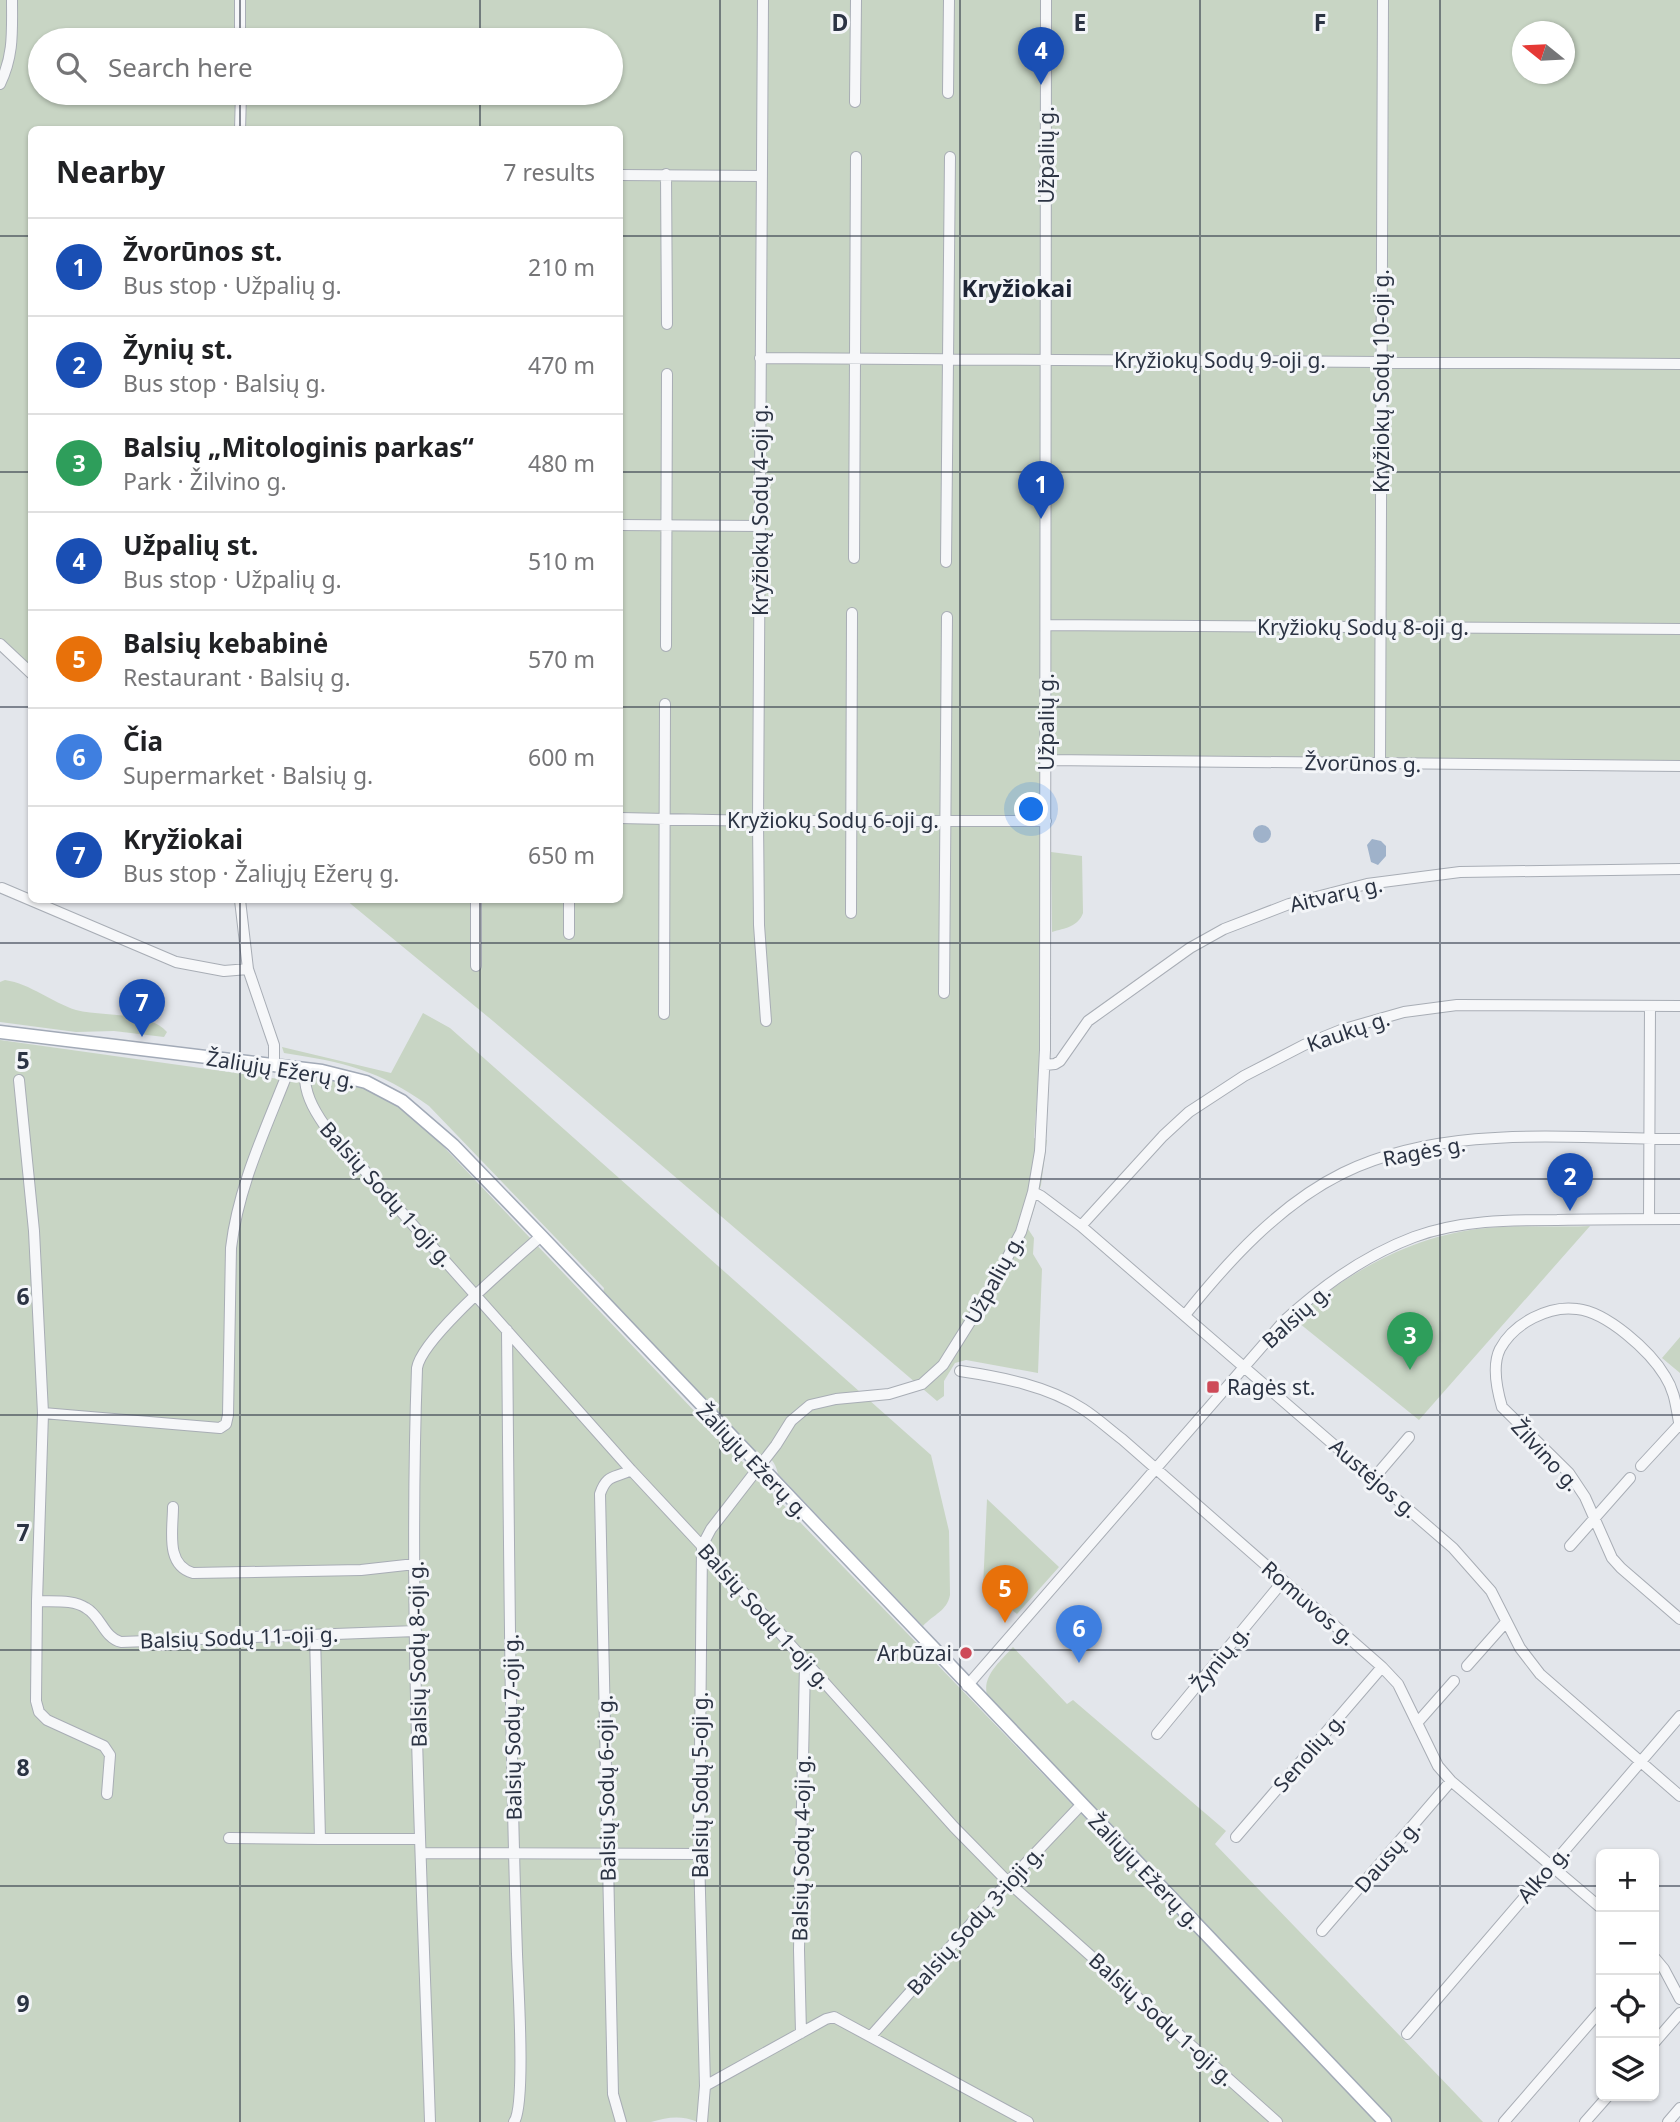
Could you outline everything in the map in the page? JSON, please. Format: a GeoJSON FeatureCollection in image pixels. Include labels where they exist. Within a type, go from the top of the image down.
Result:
{"type":"FeatureCollection","features":[{"type":"Feature","properties":{"kind":"main road","name":"Žaliųjų Ežerų g."},"geometry":{"type":"LineString","coordinates":[[0,1032],[305,1069],[366,1082],[402,1101],[453,1145],[1385,2122]]}},
{"type":"Feature","properties":{"kind":"street"},"geometry":{"type":"LineString","coordinates":[[0,84],[9,65],[12,0]]}},
{"type":"Feature","properties":{"kind":"street"},"geometry":{"type":"LineString","coordinates":[[240,0],[240,28]]}},
{"type":"Feature","properties":{"kind":"street","name":"Kryžiokų Sodų 4-oji g."},"geometry":{"type":"LineString","coordinates":[[763,0],[758,821],[759,925],[766,1021]]}},
{"type":"Feature","properties":{"kind":"street"},"geometry":{"type":"LineString","coordinates":[[855,102],[856,0]]}},
{"type":"Feature","properties":{"kind":"street"},"geometry":{"type":"LineString","coordinates":[[948,93],[949,0]]}},
{"type":"Feature","properties":{"kind":"street","name":"Užpalių g."},"geometry":{"type":"LineString","coordinates":[[758,1467],[791,1421],[810,1405],[836,1399],[889,1394],[922,1384],[943,1365],[1006,1262],[1021,1233],[1033,1192],[1043,1134],[1045,1065],[1046,0]]}},
{"type":"Feature","properties":{"kind":"street","name":"Kryžiokų Sodų 10-oji g."},"geometry":{"type":"LineString","coordinates":[[1380,763],[1383,0]]}},
{"type":"Feature","properties":{"kind":"street"},"geometry":{"type":"LineString","coordinates":[[240,126],[241,105]]}},
{"type":"Feature","properties":{"kind":"street"},"geometry":{"type":"LineString","coordinates":[[854,558],[856,157]]}},
{"type":"Feature","properties":{"kind":"street"},"geometry":{"type":"LineString","coordinates":[[946,562],[950,157]]}},
{"type":"Feature","properties":{"kind":"street"},"geometry":{"type":"LineString","coordinates":[[666,174],[667,324]]}},
{"type":"Feature","properties":{"kind":"street"},"geometry":{"type":"LineString","coordinates":[[623,175],[762,176]]}},
{"type":"Feature","properties":{"kind":"street","name":"Kryžiokų Sodų 9-oji g."},"geometry":{"type":"LineString","coordinates":[[760,358],[1680,364]]}},
{"type":"Feature","properties":{"kind":"street"},"geometry":{"type":"LineString","coordinates":[[666,646],[667,374]]}},
{"type":"Feature","properties":{"kind":"street"},"geometry":{"type":"LineString","coordinates":[[623,525],[760,526]]}},
{"type":"Feature","properties":{"kind":"street"},"geometry":{"type":"LineString","coordinates":[[851,913],[852,613]]}},
{"type":"Feature","properties":{"kind":"street"},"geometry":{"type":"LineString","coordinates":[[944,993],[947,617]]}},
{"type":"Feature","properties":{"kind":"street","name":"Kryžiokų Sodų 8-oji g."},"geometry":{"type":"LineString","coordinates":[[1046,625],[1680,629]]}},
{"type":"Feature","properties":{"kind":"street"},"geometry":{"type":"LineString","coordinates":[[0,643],[28,670]]}},
{"type":"Feature","properties":{"kind":"street"},"geometry":{"type":"LineString","coordinates":[[664,1014],[665,704]]}},
{"type":"Feature","properties":{"kind":"street","name":"Žvorūnos g."},"geometry":{"type":"LineString","coordinates":[[1046,760],[1680,766]]}},
{"type":"Feature","properties":{"kind":"street","name":"Kryžiokų Sodų 6-oji g."},"geometry":{"type":"LineString","coordinates":[[623,818],[1046,821]]}},
{"type":"Feature","properties":{"kind":"street","name":"Aitvarų g."},"geometry":{"type":"LineString","coordinates":[[1045,1065],[1059,1061],[1088,1021],[1190,948],[1224,929],[1322,894],[1367,884],[1460,872],[1680,869]]}},
{"type":"Feature","properties":{"kind":"street"},"geometry":{"type":"LineString","coordinates":[[2,888],[28,899]]}},
{"type":"Feature","properties":{"kind":"street"},"geometry":{"type":"LineString","coordinates":[[37,903],[176,962],[224,971],[248,969]]}},
{"type":"Feature","properties":{"kind":"street"},"geometry":{"type":"LineString","coordinates":[[43,1413],[220,1428],[226,1424],[234,1222],[245,1181],[286,1076],[248,969],[240,903]]}},
{"type":"Feature","properties":{"kind":"street"},"geometry":{"type":"LineString","coordinates":[[476,903],[476,966]]}},
{"type":"Feature","properties":{"kind":"street"},"geometry":{"type":"LineString","coordinates":[[569,903],[569,934]]}},
{"type":"Feature","properties":{"kind":"street","name":"Kaukų g."},"geometry":{"type":"LineString","coordinates":[[1081,1226],[1189,1111],[1244,1076],[1304,1045],[1341,1030],[1404,1012],[1457,1005],[1680,1006]]}},
{"type":"Feature","properties":{"kind":"street"},"geometry":{"type":"LineString","coordinates":[[1649,1219],[1650,1006]]}},
{"type":"Feature","properties":{"kind":"street","name":"Balsių Sodų 1-oji g."},"geometry":{"type":"LineString","coordinates":[[305,1069],[310,1103],[325,1126],[954,1828],[1008,1882],[1277,2122]]}},
{"type":"Feature","properties":{"kind":"street"},"geometry":{"type":"LineString","coordinates":[[19,1080],[34,1231],[43,1413],[36,1701],[38,1712],[47,1720],[104,1746],[108,1751],[107,1794]]}},
{"type":"Feature","properties":{"kind":"street","name":"Ragės g."},"geometry":{"type":"LineString","coordinates":[[1185,1315],[1236,1258],[1295,1203],[1342,1174],[1368,1163],[1411,1149],[1473,1141],[1538,1138],[1680,1139]]}},
{"type":"Feature","properties":{"kind":"street","name":"Austėjos g."},"geometry":{"type":"LineString","coordinates":[[1033,1192],[1081,1226],[1453,1548],[1491,1591],[1520,1648],[1540,1674],[1680,1796]]}},
{"type":"Feature","properties":{"kind":"street","name":"Balsių g."},"geometry":{"type":"LineString","coordinates":[[967,1686],[1284,1321],[1321,1290],[1366,1260],[1416,1237],[1444,1229],[1507,1220],[1680,1219]]}},
{"type":"Feature","properties":{"kind":"street","name":"Balsių Sodų 8-oji g."},"geometry":{"type":"LineString","coordinates":[[430,2122],[416,1630],[414,1480],[418,1363],[439,1334],[477,1295],[541,1237]]}},
{"type":"Feature","properties":{"kind":"street","name":"Žilvino g."},"geometry":{"type":"LineString","coordinates":[[1679,1426],[1679,1410],[1666,1376],[1637,1344],[1594,1314],[1579,1309],[1549,1311],[1526,1322],[1500,1349],[1496,1364],[1498,1394],[1502,1407],[1510,1418],[1569,1473],[1584,1496],[1612,1558],[1680,1619]]}},
{"type":"Feature","properties":{"kind":"street","name":"Balsių Sodų 7-oji g."},"geometry":{"type":"LineString","coordinates":[[507,1330],[513,1853],[520,2050],[518,2112],[514,2122]]}},
{"type":"Feature","properties":{"kind":"street","name":"Romuvos g."},"geometry":{"type":"LineString","coordinates":[[960,1371],[1030,1386],[1070,1402],[1122,1439],[1382,1667],[1398,1684],[1437,1766],[1451,1781],[1596,1904]]}},
{"type":"Feature","properties":{"kind":"street"},"geometry":{"type":"LineString","coordinates":[[1642,1466],[1679,1426]]}},
{"type":"Feature","properties":{"kind":"street"},"geometry":{"type":"LineString","coordinates":[[1374,1478],[1409,1437]]}},
{"type":"Feature","properties":{"kind":"street"},"geometry":{"type":"LineString","coordinates":[[702,1546],[710,1529],[758,1467]]}},
{"type":"Feature","properties":{"kind":"street","name":"Balsių Sodų 6-oji g."},"geometry":{"type":"LineString","coordinates":[[621,2122],[613,2094],[600,1494],[606,1480],[631,1470]]}},
{"type":"Feature","properties":{"kind":"street"},"geometry":{"type":"LineString","coordinates":[[1570,1546],[1630,1478]]}},
{"type":"Feature","properties":{"kind":"street"},"geometry":{"type":"LineString","coordinates":[[173,1507],[174,1558],[181,1567],[193,1573],[360,1570],[415,1563]]}},
{"type":"Feature","properties":{"kind":"street","name":"Balsių Sodų 5-oji g."},"geometry":{"type":"LineString","coordinates":[[702,1546],[699,1854],[705,2086],[702,2122]]}},
{"type":"Feature","properties":{"kind":"street","name":"Žynių g."},"geometry":{"type":"LineString","coordinates":[[1157,1734],[1283,1581]]}},
{"type":"Feature","properties":{"kind":"street","name":"Balsių Sodų 11-oji g."},"geometry":{"type":"LineString","coordinates":[[37,1601],[69,1602],[88,1608],[109,1635],[121,1642],[416,1630]]}},
{"type":"Feature","properties":{"kind":"street"},"geometry":{"type":"LineString","coordinates":[[1467,1666],[1506,1622]]}},
{"type":"Feature","properties":{"kind":"street"},"geometry":{"type":"LineString","coordinates":[[315,1634],[320,1839]]}},
{"type":"Feature","properties":{"kind":"street","name":"Balsių Sodų 4-oji g."},"geometry":{"type":"LineString","coordinates":[[801,2033],[799,1950],[806,1664]]}},
{"type":"Feature","properties":{"kind":"street","name":"Senolių g."},"geometry":{"type":"LineString","coordinates":[[1236,1837],[1382,1667]]}},
{"type":"Feature","properties":{"kind":"street"},"geometry":{"type":"LineString","coordinates":[[1417,1723],[1454,1681]]}},
{"type":"Feature","properties":{"kind":"street","name":"Alko g."},"geometry":{"type":"LineString","coordinates":[[1407,2034],[1680,1716]]}},
{"type":"Feature","properties":{"kind":"street","name":"Dausų g."},"geometry":{"type":"LineString","coordinates":[[1322,1931],[1451,1781]]}},
{"type":"Feature","properties":{"kind":"street","name":"Balsių Sodų 3-ioji g."},"geometry":{"type":"LineString","coordinates":[[871,2036],[1008,1882],[1081,1805]]}},
{"type":"Feature","properties":{"kind":"street"},"geometry":{"type":"LineString","coordinates":[[229,1838],[420,1839]]}},
{"type":"Feature","properties":{"kind":"street"},"geometry":{"type":"LineString","coordinates":[[421,1853],[699,1854]]}},
{"type":"Feature","properties":{"kind":"street"},"geometry":{"type":"LineString","coordinates":[[1659,1963],[1680,1999]]}},
{"type":"Feature","properties":{"kind":"street"},"geometry":{"type":"LineString","coordinates":[[1658,2038],[1680,2013]]}},
{"type":"Feature","properties":{"kind":"street"},"geometry":{"type":"LineString","coordinates":[[1504,2122],[1596,2016]]}},
{"type":"Feature","properties":{"kind":"street"},"geometry":{"type":"LineString","coordinates":[[705,2086],[834,2017],[1028,2122]]}},
{"type":"Feature","properties":{"kind":"street"},"geometry":{"type":"LineString","coordinates":[[1585,2122],[1604,2101]]}},
{"type":"Feature","properties":{"kind":"street"},"geometry":{"type":"LineString","coordinates":[[1668,2122],[1680,2108]]}},
{"type":"Feature","properties":{"kind":"green space"},"geometry":{"type":"Polygon","coordinates":[[[0,0],[1680,0],[1680,763],[1042,765],[1040,1055],[1034,1138],[1047,1140],[1041,1185],[1028,1229],[1034,1238],[1033,1254],[1042,1269],[1038,1373],[966,1360],[955,1363],[944,1381],[944,1396],[937,1401],[493,1021],[350,903],[623,903],[623,126],[28,126],[28,675],[0,648],[0,0]]]}},
{"type":"Feature","properties":{"kind":"green space"},"geometry":{"type":"Polygon","coordinates":[[[1051,852],[1082,856],[1083,913],[1074,924],[1052,932],[1051,852]]]}},
{"type":"Feature","properties":{"kind":"green space"},"geometry":{"type":"Polygon","coordinates":[[[5,980],[24,985],[76,1010],[137,1018],[159,1025],[167,1032],[164,1037],[114,1031],[76,1032],[0,1022],[0,982],[5,980]]]}},
{"type":"Feature","properties":{"kind":"green space"},"geometry":{"type":"Polygon","coordinates":[[[423,1013],[450,1028],[931,1455],[949,1531],[950,1595],[943,1609],[923,1626],[778,1474],[772,1460],[752,1452],[603,1293],[604,1288],[429,1106],[394,1084],[360,1069],[284,1053],[282,1047],[391,1073],[423,1013]]]}},
{"type":"Feature","properties":{"kind":"green space"},"geometry":{"type":"Polygon","coordinates":[[[0,1040],[279,1079],[302,1073],[355,1083],[390,1098],[422,1124],[772,1493],[1378,2122],[698,2122],[674,2118],[651,2122],[0,2122],[0,1040]]]}},
{"type":"Feature","properties":{"kind":"green space"},"geometry":{"type":"Polygon","coordinates":[[[1590,1226],[1419,1420],[1294,1319],[1359,1271],[1408,1247],[1434,1238],[1500,1227],[1590,1226]]]}},
{"type":"Feature","properties":{"kind":"green space"},"geometry":{"type":"Polygon","coordinates":[[[1680,1337],[1680,1373],[1662,1358],[1680,1337]]]}},
{"type":"Feature","properties":{"kind":"green space"},"geometry":{"type":"Polygon","coordinates":[[[987,1499],[1059,1567],[1017,1614],[983,1588],[987,1499]]]}},
{"type":"Feature","properties":{"kind":"green space"},"geometry":{"type":"Polygon","coordinates":[[[1013,1647],[1067,1704],[1073,1700],[1226,1831],[1215,1844],[1483,2122],[1393,2122],[988,1698],[986,1690],[989,1677],[1013,1647]]]}},
{"type":"Feature","properties":{"kind":"water"},"geometry":{"type":"Polygon","coordinates":[[[1258,825],[1266,825],[1271,834],[1269,841],[1258,843],[1253,838],[1253,830],[1258,825]]]}},
{"type":"Feature","properties":{"kind":"water"},"geometry":{"type":"Polygon","coordinates":[[[1372,839],[1381,841],[1386,846],[1386,856],[1378,865],[1371,862],[1367,845],[1372,839]]]}},
{"type":"Feature","properties":{"kind":"place","name":"Užpalių st."},"geometry":{"type":"Point","coordinates":[1041,85]}},
{"type":"Feature","properties":{"kind":"place","name":"Žvorūnos st."},"geometry":{"type":"Point","coordinates":[1041,519]}},
{"type":"Feature","properties":{"kind":"place","name":"Kryžiokai"},"geometry":{"type":"Point","coordinates":[142,1037]}},
{"type":"Feature","properties":{"kind":"place","name":"Žynių st."},"geometry":{"type":"Point","coordinates":[1570,1211]}},
{"type":"Feature","properties":{"kind":"place","name":"Balsių „Mitologinis parkas“"},"geometry":{"type":"Point","coordinates":[1410,1370]}},
{"type":"Feature","properties":{"kind":"place","name":"Ragės st."},"geometry":{"type":"Point","coordinates":[1213,1387]}},
{"type":"Feature","properties":{"kind":"place","name":"Balsių kebabinė"},"geometry":{"type":"Point","coordinates":[1005,1623]}},
{"type":"Feature","properties":{"kind":"place","name":"Arbūzai"},"geometry":{"type":"Point","coordinates":[966,1653]}},
{"type":"Feature","properties":{"kind":"place","name":"Čia"},"geometry":{"type":"Point","coordinates":[1079,1663]}},
{"type":"Feature","properties":{"kind":"district","name":"Kryžiokai"},"geometry":{"type":"Point","coordinates":[1017,287]}}]}
